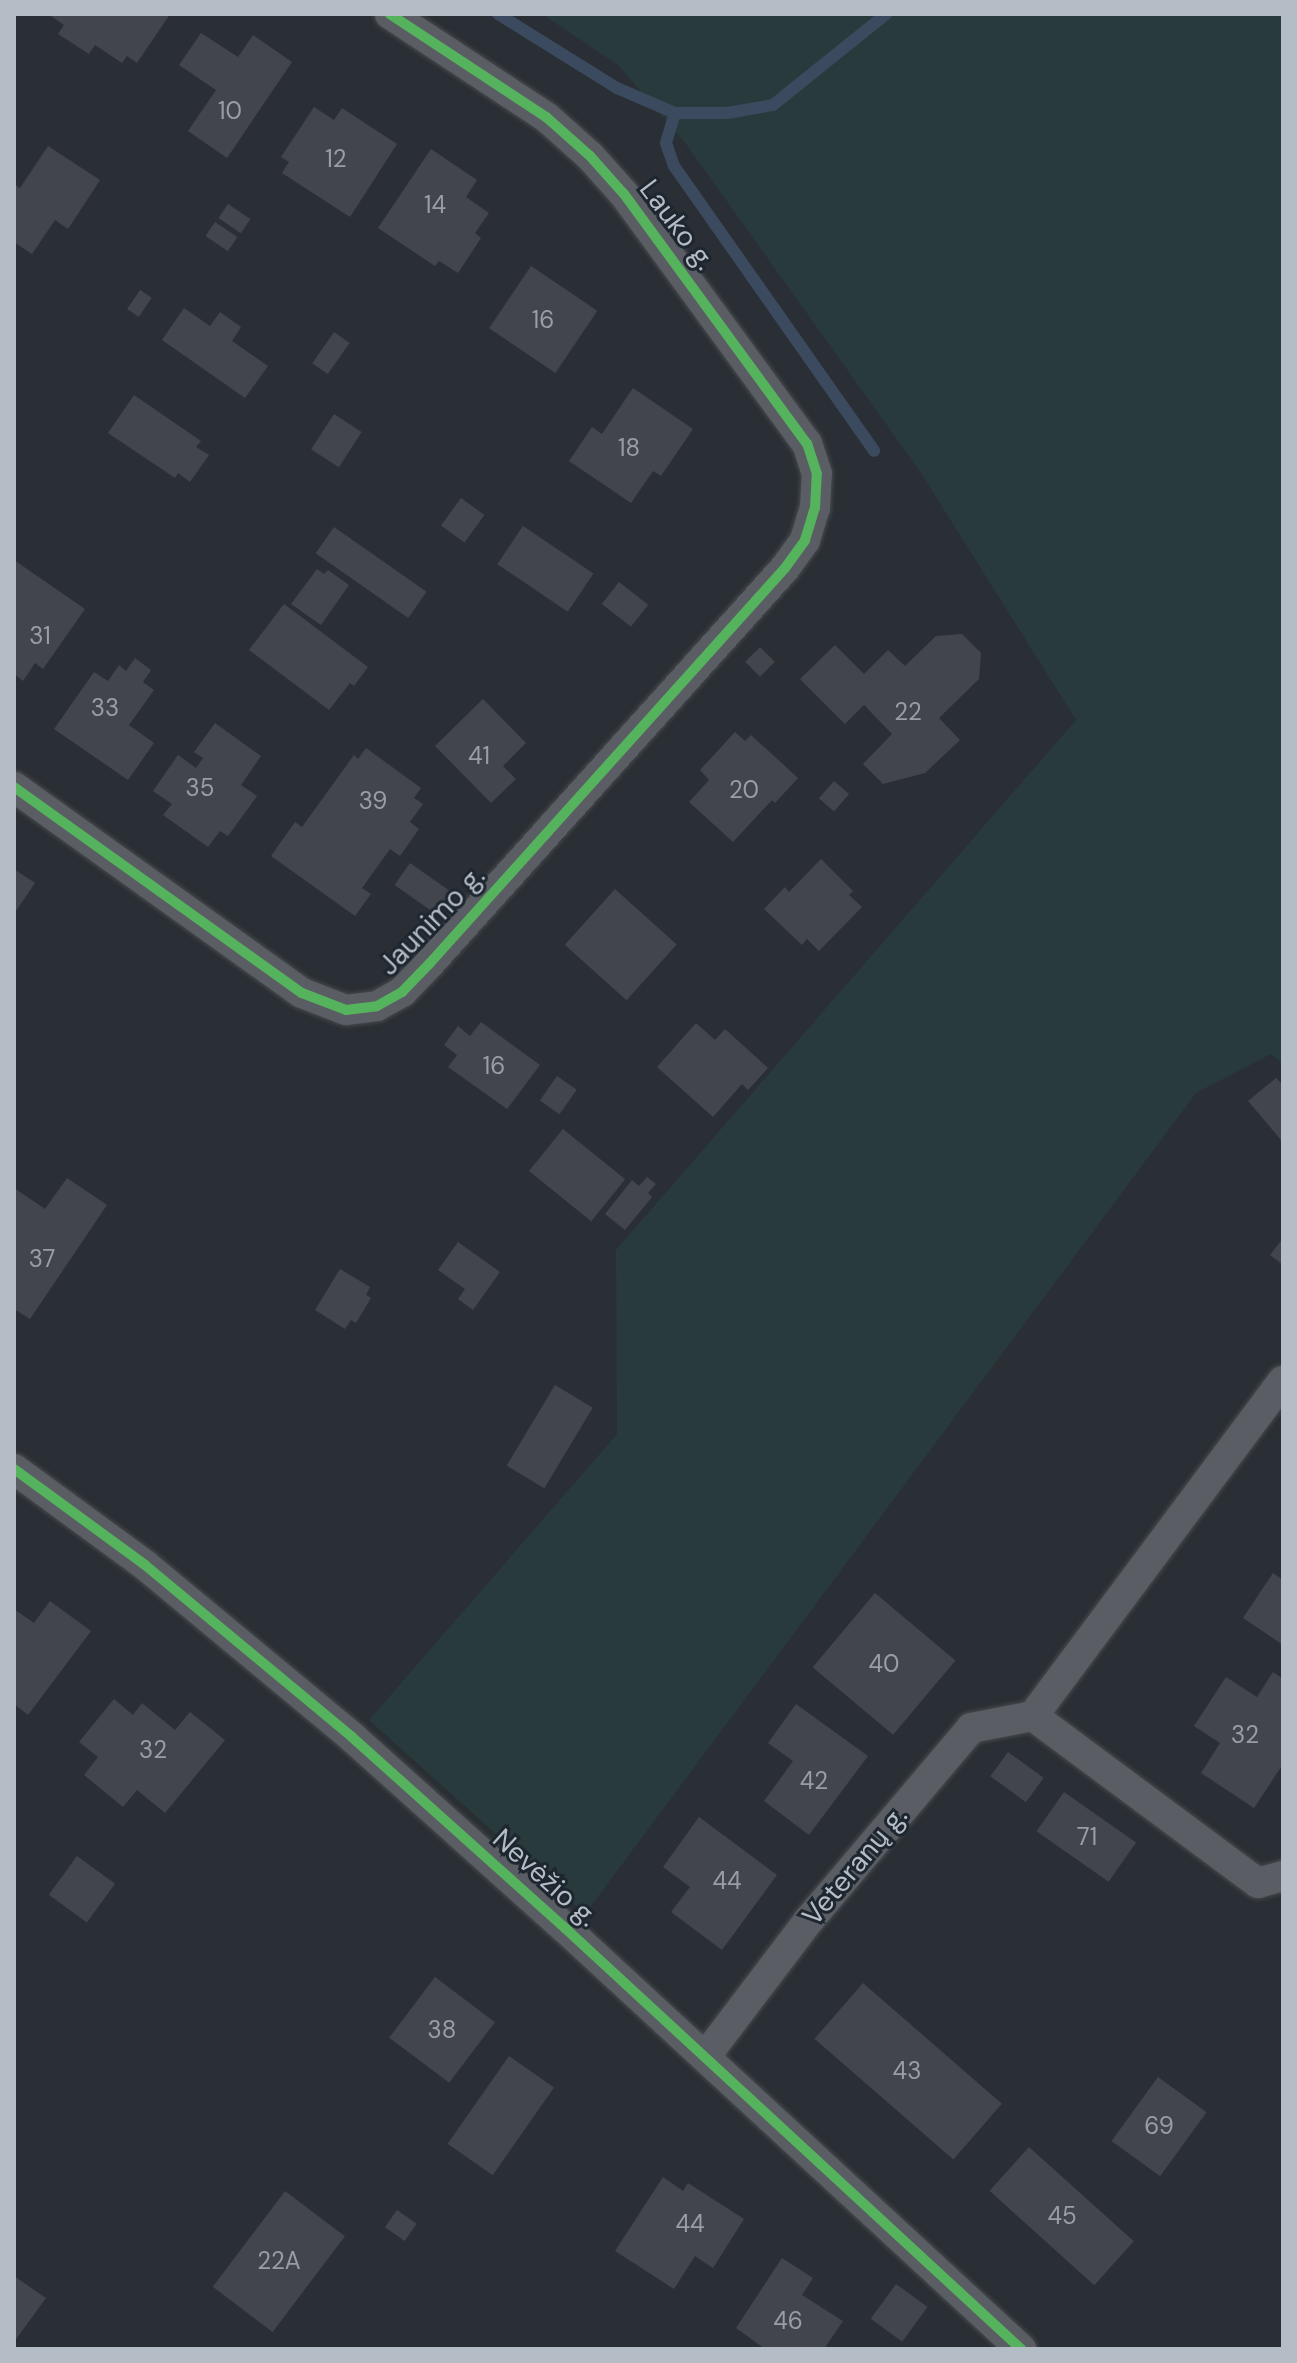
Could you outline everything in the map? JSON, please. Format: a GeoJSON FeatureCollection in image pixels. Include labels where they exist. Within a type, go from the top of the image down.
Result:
{"type":"FeatureCollection","features":[{"type":"Feature","properties":{"kind":"street","name":"Lauko g."},"geometry":{"type":"LineString","coordinates":[[390,14],[546,117],[590,156],[623,193],[807,444],[817,474],[815,508],[805,540]]}},
{"type":"Feature","properties":{"kind":"street","name":"Jaunimo g."},"geometry":{"type":"LineString","coordinates":[[14,787],[302,993],[346,1010],[377,1006],[402,992],[430,963],[785,568],[805,540]]}},
{"type":"Feature","properties":{"kind":"street"},"geometry":{"type":"LineString","coordinates":[[1283,1381],[1033,1716],[1258,1883],[1283,1876]]}},
{"type":"Feature","properties":{"kind":"street","name":"Nevėžio g."},"geometry":{"type":"LineString","coordinates":[[14,1469],[145,1565],[275,1670],[553,1917],[1021,2349]]}},
{"type":"Feature","properties":{"kind":"street","name":"Veteranų g."},"geometry":{"type":"LineString","coordinates":[[705,2057],[809,1920],[971,1728],[1033,1716]]}},
{"type":"Feature","properties":{"kind":"shaded area"},"geometry":{"type":"Polygon","coordinates":[[[542,14],[1283,14],[1283,1064],[1271,1054],[1196,1093],[585,1914],[369,1720],[617,1434],[616,1250],[1076,720],[921,473],[686,144],[618,65],[542,14]]]}},
{"type":"Feature","properties":{"kind":"building"},"geometry":{"type":"Polygon","coordinates":[[[48,14],[170,14],[137,63],[127,56],[122,63],[95,45],[89,54],[58,34],[64,25],[48,14]]]}},
{"type":"Feature","properties":{"kind":"building"},"geometry":{"type":"Polygon","coordinates":[[[201,33],[238,57],[253,35],[292,62],[227,158],[188,131],[216,90],[179,65],[201,33]]]}},
{"type":"Feature","properties":{"kind":"building"},"geometry":{"type":"Polygon","coordinates":[[[314,107],[334,120],[342,108],[397,144],[350,217],[282,173],[289,162],[281,157],[314,107]]]}},
{"type":"Feature","properties":{"kind":"building"},"geometry":{"type":"Polygon","coordinates":[[[48,146],[100,180],[68,229],[55,220],[32,254],[14,242],[14,184],[20,188],[48,146]]]}},
{"type":"Feature","properties":{"kind":"building"},"geometry":{"type":"Polygon","coordinates":[[[431,149],[477,180],[466,197],[489,213],[475,233],[481,238],[458,273],[439,261],[435,266],[378,228],[431,149]]]}},
{"type":"Feature","properties":{"kind":"building"},"geometry":{"type":"Polygon","coordinates":[[[228,204],[250,219],[241,233],[218,218],[228,204]]]}},
{"type":"Feature","properties":{"kind":"building"},"geometry":{"type":"Polygon","coordinates":[[[215,222],[237,237],[228,251],[205,236],[215,222]]]}},
{"type":"Feature","properties":{"kind":"building"},"geometry":{"type":"Polygon","coordinates":[[[531,266],[597,311],[555,373],[489,328],[531,266]]]}},
{"type":"Feature","properties":{"kind":"building"},"geometry":{"type":"Polygon","coordinates":[[[140,290],[152,298],[139,317],[127,309],[140,290]]]}},
{"type":"Feature","properties":{"kind":"building"},"geometry":{"type":"Polygon","coordinates":[[[184,308],[210,326],[220,312],[241,327],[232,341],[268,366],[245,398],[162,340],[184,308]]]}},
{"type":"Feature","properties":{"kind":"building"},"geometry":{"type":"Polygon","coordinates":[[[334,332],[350,343],[328,374],[312,363],[334,332]]]}},
{"type":"Feature","properties":{"kind":"building"},"geometry":{"type":"Polygon","coordinates":[[[633,388],[693,429],[661,476],[653,471],[631,503],[569,461],[592,427],[602,434],[633,388]]]}},
{"type":"Feature","properties":{"kind":"building"},"geometry":{"type":"Polygon","coordinates":[[[134,395],[201,441],[196,447],[209,455],[190,482],[178,473],[175,478],[108,433],[134,395]]]}},
{"type":"Feature","properties":{"kind":"building"},"geometry":{"type":"Polygon","coordinates":[[[334,414],[362,432],[339,467],[311,449],[334,414]]]}},
{"type":"Feature","properties":{"kind":"building"},"geometry":{"type":"Polygon","coordinates":[[[461,498],[484,515],[464,543],[441,526],[461,498]]]}},
{"type":"Feature","properties":{"kind":"building"},"geometry":{"type":"Polygon","coordinates":[[[523,526],[593,574],[568,612],[497,564],[523,526]]]}},
{"type":"Feature","properties":{"kind":"building"},"geometry":{"type":"Polygon","coordinates":[[[334,527],[427,592],[408,618],[316,553],[334,527]]]}},
{"type":"Feature","properties":{"kind":"building"},"geometry":{"type":"Polygon","coordinates":[[[14,560],[85,609],[43,669],[35,663],[23,681],[14,674],[14,560]]]}},
{"type":"Feature","properties":{"kind":"building"},"geometry":{"type":"Polygon","coordinates":[[[317,569],[324,574],[328,570],[349,585],[321,625],[291,604],[317,569]]]}},
{"type":"Feature","properties":{"kind":"building"},"geometry":{"type":"Polygon","coordinates":[[[619,582],[648,605],[631,627],[602,604],[619,582]]]}},
{"type":"Feature","properties":{"kind":"building"},"geometry":{"type":"Polygon","coordinates":[[[284,604],[368,667],[354,686],[350,683],[329,710],[249,650],[284,604]]]}},
{"type":"Feature","properties":{"kind":"building"},"geometry":{"type":"Polygon","coordinates":[[[962,634],[981,653],[979,679],[939,718],[960,740],[925,773],[883,784],[863,764],[892,734],[864,705],[845,724],[800,679],[835,645],[864,674],[888,650],[905,666],[936,636],[962,634]]]}},
{"type":"Feature","properties":{"kind":"building"},"geometry":{"type":"Polygon","coordinates":[[[760,647],[775,662],[760,677],[745,662],[760,647]]]}},
{"type":"Feature","properties":{"kind":"building"},"geometry":{"type":"Polygon","coordinates":[[[135,658],[151,670],[143,682],[154,690],[129,725],[154,743],[128,780],[54,729],[94,672],[108,681],[119,665],[126,671],[135,658]]]}},
{"type":"Feature","properties":{"kind":"building"},"geometry":{"type":"Polygon","coordinates":[[[483,699],[526,743],[503,766],[516,779],[491,803],[435,746],[483,699]]]}},
{"type":"Feature","properties":{"kind":"building"},"geometry":{"type":"Polygon","coordinates":[[[215,723],[261,756],[241,785],[257,796],[228,836],[220,831],[208,847],[163,815],[172,804],[153,791],[178,755],[196,768],[203,758],[194,752],[215,723]]]}},
{"type":"Feature","properties":{"kind":"building"},"geometry":{"type":"Polygon","coordinates":[[[735,732],[745,741],[751,735],[798,778],[775,803],[772,800],[733,842],[689,802],[709,780],[700,770],[735,732]]]}},
{"type":"Feature","properties":{"kind":"building"},"geometry":{"type":"Polygon","coordinates":[[[366,748],[421,788],[414,798],[423,804],[410,822],[419,829],[400,856],[390,849],[362,888],[371,894],[355,916],[271,856],[295,822],[302,827],[354,755],[358,759],[366,748]]]}},
{"type":"Feature","properties":{"kind":"building"},"geometry":{"type":"Polygon","coordinates":[[[834,781],[849,794],[834,811],[819,798],[834,781]]]}},
{"type":"Feature","properties":{"kind":"building"},"geometry":{"type":"Polygon","coordinates":[[[821,859],[853,891],[849,895],[862,907],[819,951],[807,939],[802,945],[764,909],[785,887],[789,892],[821,859]]]}},
{"type":"Feature","properties":{"kind":"building"},"geometry":{"type":"Polygon","coordinates":[[[410,863],[451,892],[435,914],[395,885],[410,863]]]}},
{"type":"Feature","properties":{"kind":"building"},"geometry":{"type":"Polygon","coordinates":[[[14,869],[35,883],[14,914],[14,869]]]}},
{"type":"Feature","properties":{"kind":"building"},"geometry":{"type":"Polygon","coordinates":[[[615,889],[677,945],[626,1000],[565,945],[615,889]]]}},
{"type":"Feature","properties":{"kind":"building"},"geometry":{"type":"Polygon","coordinates":[[[481,1022],[540,1065],[507,1109],[448,1067],[457,1055],[444,1045],[458,1026],[470,1036],[481,1022]]]}},
{"type":"Feature","properties":{"kind":"building"},"geometry":{"type":"Polygon","coordinates":[[[696,1023],[715,1040],[725,1029],[768,1068],[748,1090],[742,1084],[713,1117],[657,1067],[696,1023]]]}},
{"type":"Feature","properties":{"kind":"building"},"geometry":{"type":"Polygon","coordinates":[[[557,1076],[577,1090],[559,1114],[540,1101],[557,1076]]]}},
{"type":"Feature","properties":{"kind":"building"},"geometry":{"type":"Polygon","coordinates":[[[1276,1078],[1283,1085],[1281,1140],[1248,1101],[1276,1078]]]}},
{"type":"Feature","properties":{"kind":"building"},"geometry":{"type":"Polygon","coordinates":[[[563,1129],[625,1179],[591,1221],[529,1171],[563,1129]]]}},
{"type":"Feature","properties":{"kind":"building"},"geometry":{"type":"Polygon","coordinates":[[[647,1177],[656,1184],[648,1193],[652,1197],[625,1230],[605,1214],[632,1180],[639,1186],[647,1177]]]}},
{"type":"Feature","properties":{"kind":"building"},"geometry":{"type":"Polygon","coordinates":[[[67,1178],[107,1205],[30,1319],[14,1309],[14,1188],[45,1209],[67,1178]]]}},
{"type":"Feature","properties":{"kind":"building"},"geometry":{"type":"Polygon","coordinates":[[[1283,1238],[1283,1265],[1270,1255],[1283,1238]]]}},
{"type":"Feature","properties":{"kind":"building"},"geometry":{"type":"Polygon","coordinates":[[[458,1242],[500,1272],[473,1310],[458,1299],[465,1289],[438,1270],[458,1242]]]}},
{"type":"Feature","properties":{"kind":"building"},"geometry":{"type":"Polygon","coordinates":[[[340,1269],[370,1287],[366,1295],[371,1298],[356,1323],[351,1320],[345,1329],[315,1310],[340,1269]]]}},
{"type":"Feature","properties":{"kind":"building"},"geometry":{"type":"Polygon","coordinates":[[[555,1385],[593,1408],[544,1488],[507,1466],[555,1385]]]}},
{"type":"Feature","properties":{"kind":"building"},"geometry":{"type":"Polygon","coordinates":[[[1273,1573],[1283,1580],[1283,1645],[1243,1618],[1273,1573]]]}},
{"type":"Feature","properties":{"kind":"building"},"geometry":{"type":"Polygon","coordinates":[[[875,1593],[955,1660],[893,1735],[813,1667],[875,1593]]]}},
{"type":"Feature","properties":{"kind":"building"},"geometry":{"type":"Polygon","coordinates":[[[50,1601],[91,1631],[28,1715],[14,1704],[14,1609],[34,1623],[50,1601]]]}},
{"type":"Feature","properties":{"kind":"building"},"geometry":{"type":"Polygon","coordinates":[[[1273,1672],[1283,1679],[1283,1764],[1254,1808],[1201,1773],[1220,1743],[1194,1726],[1226,1677],[1257,1697],[1273,1672]]]}},
{"type":"Feature","properties":{"kind":"building"},"geometry":{"type":"Polygon","coordinates":[[[114,1699],[133,1715],[142,1703],[175,1730],[190,1712],[225,1740],[165,1813],[137,1790],[123,1807],[84,1775],[98,1757],[79,1742],[114,1699]]]}},
{"type":"Feature","properties":{"kind":"building"},"geometry":{"type":"Polygon","coordinates":[[[796,1704],[868,1756],[809,1835],[764,1801],[793,1761],[768,1743],[796,1704]]]}},
{"type":"Feature","properties":{"kind":"building"},"geometry":{"type":"Polygon","coordinates":[[[1008,1752],[1044,1778],[1026,1802],[990,1776],[1008,1752]]]}},
{"type":"Feature","properties":{"kind":"building"},"geometry":{"type":"Polygon","coordinates":[[[1064,1792],[1136,1842],[1109,1882],[1036,1831],[1064,1792]]]}},
{"type":"Feature","properties":{"kind":"building"},"geometry":{"type":"Polygon","coordinates":[[[699,1817],[777,1875],[722,1950],[671,1912],[690,1887],[663,1867],[699,1817]]]}},
{"type":"Feature","properties":{"kind":"building"},"geometry":{"type":"Polygon","coordinates":[[[77,1856],[115,1884],[87,1922],[49,1895],[77,1856]]]}},
{"type":"Feature","properties":{"kind":"building"},"geometry":{"type":"Polygon","coordinates":[[[435,1977],[495,2022],[449,2083],[389,2038],[435,1977]]]}},
{"type":"Feature","properties":{"kind":"building"},"geometry":{"type":"Polygon","coordinates":[[[863,1983],[1002,2104],[953,2160],[814,2039],[863,1983]]]}},
{"type":"Feature","properties":{"kind":"building"},"geometry":{"type":"Polygon","coordinates":[[[509,2056],[554,2088],[493,2175],[448,2144],[509,2056]]]}},
{"type":"Feature","properties":{"kind":"building"},"geometry":{"type":"Polygon","coordinates":[[[1158,2077],[1207,2112],[1160,2176],[1112,2141],[1158,2077]]]}},
{"type":"Feature","properties":{"kind":"building"},"geometry":{"type":"Polygon","coordinates":[[[1029,2147],[1134,2241],[1094,2285],[990,2191],[1029,2147]]]}},
{"type":"Feature","properties":{"kind":"building"},"geometry":{"type":"Polygon","coordinates":[[[663,2177],[683,2191],[688,2183],[744,2219],[713,2268],[695,2256],[674,2289],[615,2251],[663,2177]]]}},
{"type":"Feature","properties":{"kind":"building"},"geometry":{"type":"Polygon","coordinates":[[[285,2191],[345,2236],[273,2332],[213,2287],[285,2191]]]}},
{"type":"Feature","properties":{"kind":"building"},"geometry":{"type":"Polygon","coordinates":[[[397,2210],[417,2224],[405,2241],[385,2227],[397,2210]]]}},
{"type":"Feature","properties":{"kind":"building"},"geometry":{"type":"Polygon","coordinates":[[[782,2258],[813,2278],[802,2295],[843,2321],[824,2349],[765,2349],[736,2328],[782,2258]]]}},
{"type":"Feature","properties":{"kind":"building"},"geometry":{"type":"Polygon","coordinates":[[[14,2276],[46,2298],[14,2342],[14,2276]]]}},
{"type":"Feature","properties":{"kind":"building"},"geometry":{"type":"Polygon","coordinates":[[[896,2284],[928,2307],[902,2342],[871,2319],[896,2284]]]}},
{"type":"Feature","properties":{"kind":"waterway"},"geometry":{"type":"LineString","coordinates":[[498,14],[617,88],[675,113],[727,113],[773,105],[886,14]]}},
{"type":"Feature","properties":{"kind":"waterway"},"geometry":{"type":"LineString","coordinates":[[675,113],[666,143],[674,166],[874,451]]}},
{"type":"Feature","properties":{"kind":"cycle path"},"geometry":{"type":"LineString","coordinates":[[14,787],[302,993],[346,1010],[377,1006],[402,992],[430,963],[785,568],[805,540],[815,508],[817,474],[807,444],[623,193],[590,156],[546,117],[390,14]]}},
{"type":"Feature","properties":{"kind":"cycle path"},"geometry":{"type":"LineString","coordinates":[[14,1469],[145,1565],[352,1737],[565,1928],[1021,2349]]}}]}
